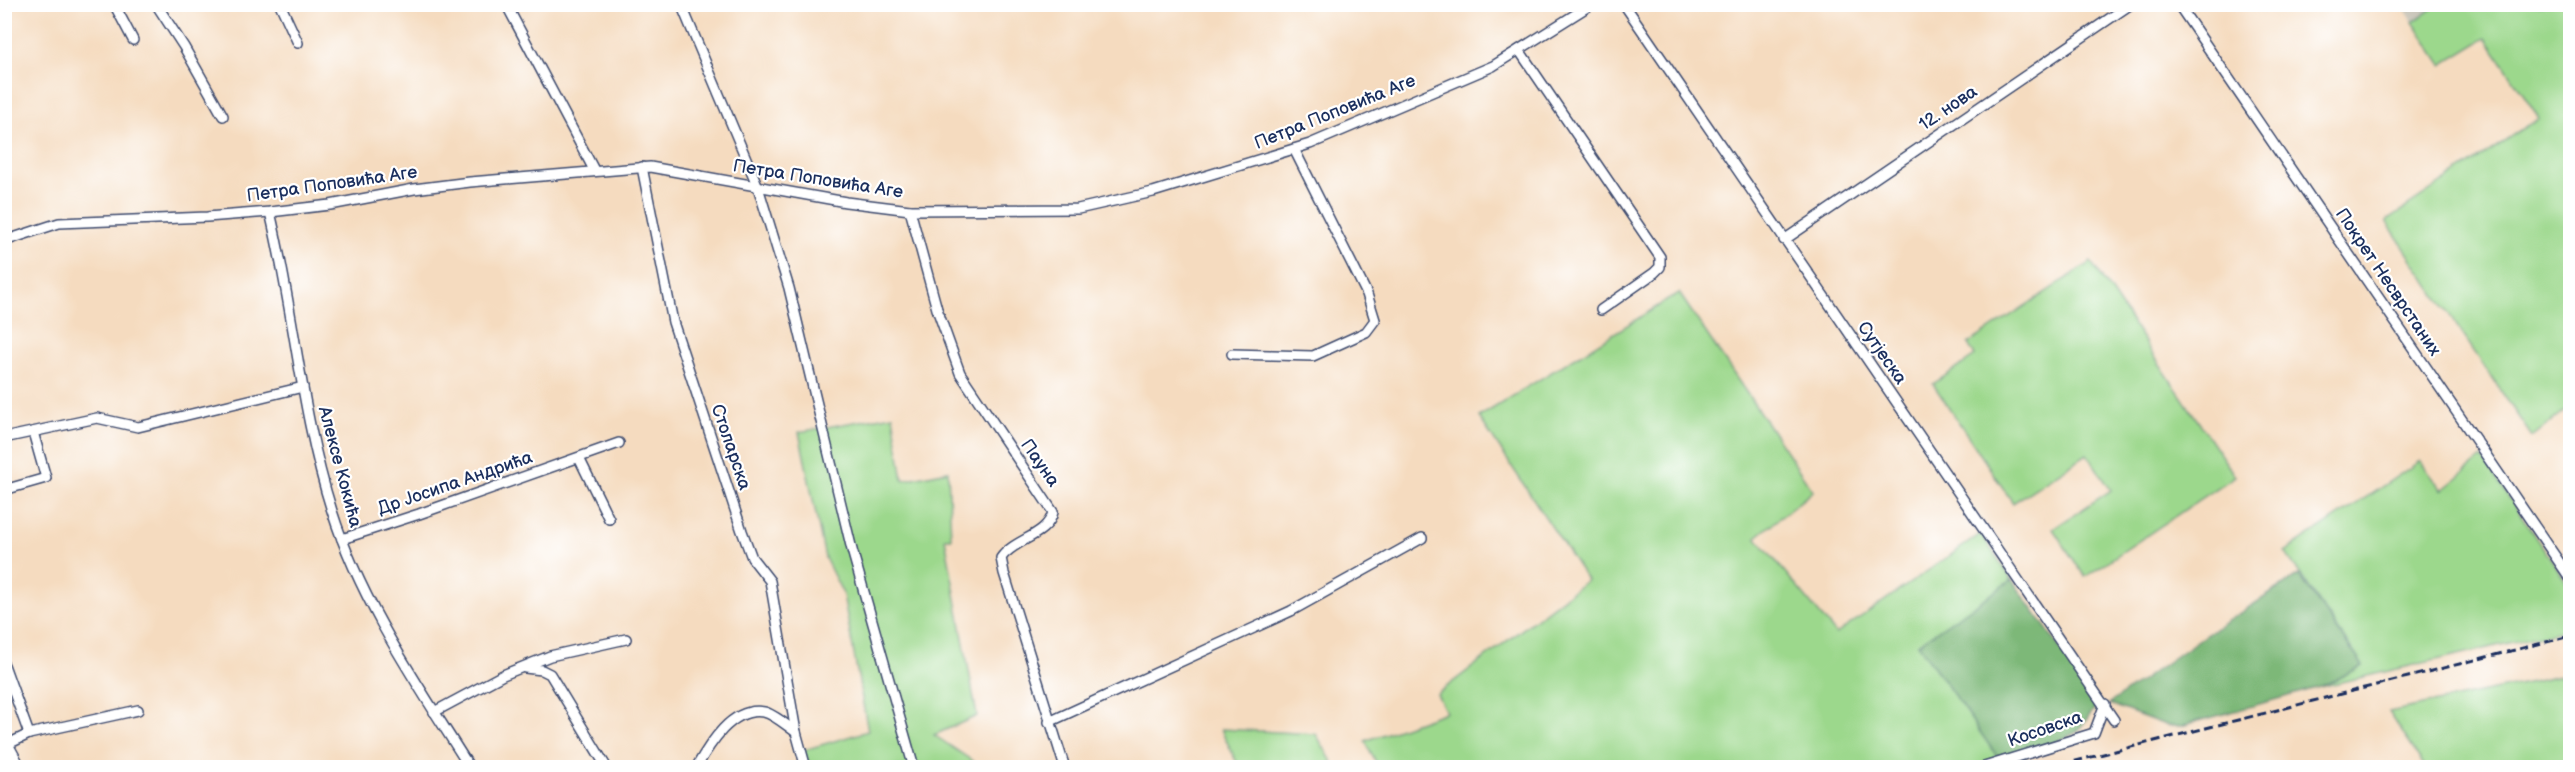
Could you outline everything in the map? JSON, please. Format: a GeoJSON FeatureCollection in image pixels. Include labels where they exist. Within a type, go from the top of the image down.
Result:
{"type":"FeatureCollection","features":[{"type":"Feature","properties":{"kind":"street"},"geometry":{"type":"LineString","coordinates":[[114,4],[133,40]]}},
{"type":"Feature","properties":{"kind":"street"},"geometry":{"type":"LineString","coordinates":[[156,4],[189,55],[223,116]]}},
{"type":"Feature","properties":{"kind":"street"},"geometry":{"type":"LineString","coordinates":[[280,4],[298,43]]}},
{"type":"Feature","properties":{"kind":"street"},"geometry":{"type":"LineString","coordinates":[[506,4],[594,170]]}},
{"type":"Feature","properties":{"kind":"street"},"geometry":{"type":"LineString","coordinates":[[681,4],[758,187],[789,288],[852,550],[914,768]]}},
{"type":"Feature","properties":{"kind":"street","name":"Петра Поповића Аге"},"geometry":{"type":"LineString","coordinates":[[4,241],[59,223],[270,212],[330,205],[436,186],[642,167],[846,202],[910,210],[1078,209],[1153,192],[1294,149],[1493,66],[1592,4]]}},
{"type":"Feature","properties":{"kind":"street","name":"Сутјеска"},"geometry":{"type":"LineString","coordinates":[[1624,4],[2115,720]]}},
{"type":"Feature","properties":{"kind":"street","name":"12. нова"},"geometry":{"type":"LineString","coordinates":[[1784,240],[2131,4]]}},
{"type":"Feature","properties":{"kind":"street","name":"Покрет Несврстаних"},"geometry":{"type":"LineString","coordinates":[[2178,4],[2571,578]]}},
{"type":"Feature","properties":{"kind":"street"},"geometry":{"type":"LineString","coordinates":[[1519,50],[1660,257],[1660,267],[1654,273],[1601,310]]}},
{"type":"Feature","properties":{"kind":"street"},"geometry":{"type":"LineString","coordinates":[[1232,354],[1313,356],[1366,332],[1376,320],[1367,294],[1294,149]]}},
{"type":"Feature","properties":{"kind":"street","name":"Столарска"},"geometry":{"type":"LineString","coordinates":[[642,167],[673,322],[752,558],[770,582],[795,732]]}},
{"type":"Feature","properties":{"kind":"street","name":"Пауна"},"geometry":{"type":"LineString","coordinates":[[910,210],[937,309],[960,374],[1053,512],[1051,520],[1045,527],[1006,550],[1001,558],[1049,722],[1065,768]]}},
{"type":"Feature","properties":{"kind":"street","name":"Алексе Кокића"},"geometry":{"type":"LineString","coordinates":[[270,212],[289,298],[303,387],[321,475],[342,539],[384,631],[470,768]]}},
{"type":"Feature","properties":{"kind":"street"},"geometry":{"type":"LineString","coordinates":[[4,438],[97,418],[138,428],[303,387]]}},
{"type":"Feature","properties":{"kind":"street"},"geometry":{"type":"LineString","coordinates":[[4,490],[46,478],[33,432]]}},
{"type":"Feature","properties":{"kind":"street","name":"Др Јосипа Андрића"},"geometry":{"type":"LineString","coordinates":[[342,539],[619,443]]}},
{"type":"Feature","properties":{"kind":"street"},"geometry":{"type":"LineString","coordinates":[[579,458],[609,519]]}},
{"type":"Feature","properties":{"kind":"street"},"geometry":{"type":"LineString","coordinates":[[1049,722],[1291,611],[1422,538]]}},
{"type":"Feature","properties":{"kind":"street"},"geometry":{"type":"LineString","coordinates":[[434,712],[468,692],[550,656],[626,639]]}},
{"type":"Feature","properties":{"kind":"street"},"geometry":{"type":"LineString","coordinates":[[4,665],[29,734]]}},
{"type":"Feature","properties":{"kind":"street"},"geometry":{"type":"LineString","coordinates":[[523,667],[542,670],[550,674],[607,768]]}},
{"type":"Feature","properties":{"kind":"street","name":"Косовска"},"geometry":{"type":"LineString","coordinates":[[1981,768],[2094,733],[2105,704]]}},
{"type":"Feature","properties":{"kind":"street"},"geometry":{"type":"LineString","coordinates":[[21,768],[6,745],[29,734],[138,710]]}},
{"type":"Feature","properties":{"kind":"street"},"geometry":{"type":"LineString","coordinates":[[696,768],[718,732],[744,714],[764,712],[795,732],[806,768]]}},
{"type":"Feature","properties":{"kind":"shaded area"},"geometry":{"type":"Polygon","coordinates":[[[2402,5],[2439,5],[2413,22],[2402,5]]]}},
{"type":"Feature","properties":{"kind":"green space"},"geometry":{"type":"Polygon","coordinates":[[[2439,4],[2570,5],[2570,407],[2532,437],[2386,221],[2539,118],[2486,38],[2442,65],[2413,22],[2439,4]]]}},
{"type":"Feature","properties":{"kind":"green space"},"geometry":{"type":"Polygon","coordinates":[[[2091,262],[2235,476],[2085,577],[2053,529],[2111,490],[2087,454],[2013,503],[1933,384],[1975,356],[1968,344],[2091,262]]]}},
{"type":"Feature","properties":{"kind":"green space"},"geometry":{"type":"Polygon","coordinates":[[[1679,293],[1813,491],[1756,537],[1836,634],[1981,534],[2012,580],[1918,644],[2004,766],[1379,768],[1365,741],[1446,712],[1437,694],[1587,580],[1479,417],[1679,293]]]}},
{"type":"Feature","properties":{"kind":"green space"},"geometry":{"type":"Polygon","coordinates":[[[893,415],[903,480],[948,471],[951,538],[945,538],[977,716],[934,735],[974,762],[976,767],[810,767],[804,750],[868,731],[843,594],[825,558],[799,432],[893,415]]]}},
{"type":"Feature","properties":{"kind":"green space"},"geometry":{"type":"Polygon","coordinates":[[[2482,458],[2570,587],[2570,629],[2320,687],[2363,666],[2285,552],[2420,461],[2442,490],[2482,458]]]}},
{"type":"Feature","properties":{"kind":"green space"},"geometry":{"type":"Polygon","coordinates":[[[2299,575],[2363,666],[2320,687],[2181,726],[2168,726],[2109,704],[2204,636],[2299,575]]]}},
{"type":"Feature","properties":{"kind":"green space"},"geometry":{"type":"Polygon","coordinates":[[[2012,580],[2099,703],[2077,732],[2004,766],[1918,644],[2012,580]]]}},
{"type":"Feature","properties":{"kind":"green space"},"geometry":{"type":"Polygon","coordinates":[[[2570,674],[2570,767],[2425,767],[2389,712],[2570,674]]]}},
{"type":"Feature","properties":{"kind":"green space"},"geometry":{"type":"Polygon","coordinates":[[[1221,729],[1316,734],[1335,767],[1239,767],[1221,729]]]}},
{"type":"Feature","properties":{"kind":"railway"},"geometry":{"type":"LineString","coordinates":[[2048,768],[2570,636]]}}]}
